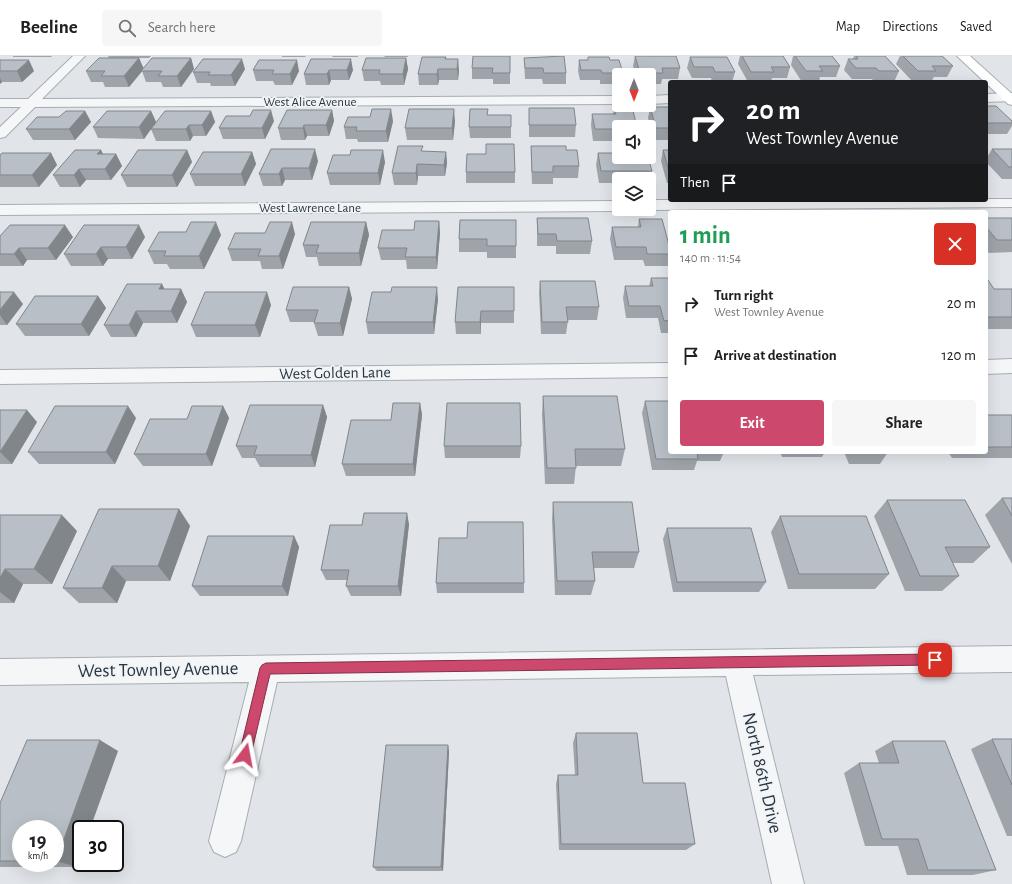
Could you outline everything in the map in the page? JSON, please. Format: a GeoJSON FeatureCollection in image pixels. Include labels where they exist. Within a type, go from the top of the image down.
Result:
{"type":"FeatureCollection","features":[{"type":"Feature","properties":{"kind":"street"},"geometry":{"type":"LineString","coordinates":[[0,134],[79,56]]}},
{"type":"Feature","properties":{"kind":"street"},"geometry":{"type":"LineString","coordinates":[[963,56],[1011,99]]}},
{"type":"Feature","properties":{"kind":"street"},"geometry":{"type":"LineString","coordinates":[[988,98],[1011,99]]}},
{"type":"Feature","properties":{"kind":"street","name":"West Alice Avenue"},"geometry":{"type":"LineString","coordinates":[[0,104],[612,100]]}},
{"type":"Feature","properties":{"kind":"street"},"geometry":{"type":"LineString","coordinates":[[656,100],[668,100]]}},
{"type":"Feature","properties":{"kind":"street"},"geometry":{"type":"LineString","coordinates":[[656,206],[1012,203]]}},
{"type":"Feature","properties":{"kind":"street","name":"West Lawrence Lane"},"geometry":{"type":"LineString","coordinates":[[0,210],[612,206]]}},
{"type":"Feature","properties":{"kind":"street"},"geometry":{"type":"LineString","coordinates":[[988,367],[1012,366]]}},
{"type":"Feature","properties":{"kind":"street","name":"West Golden Lane"},"geometry":{"type":"LineString","coordinates":[[0,377],[668,370]]}},
{"type":"Feature","properties":{"kind":"street","name":"West Townley Avenue"},"geometry":{"type":"LineString","coordinates":[[0,672],[1012,659]]}},
{"type":"Feature","properties":{"kind":"street","name":"North 86th Drive"},"geometry":{"type":"LineString","coordinates":[[736,662],[788,884]]}},
{"type":"Feature","properties":{"kind":"street"},"geometry":{"type":"LineString","coordinates":[[225,841],[266,668]]}},
{"type":"Feature","properties":{"kind":"building"},"geometry":{"type":"Polygon","coordinates":[[[473,56],[510,56],[510,73],[492,73],[493,68],[472,68],[473,56]]]}},
{"type":"Feature","properties":{"kind":"building"},"geometry":{"type":"Polygon","coordinates":[[[564,56],[566,73],[544,73],[543,68],[525,68],[524,58],[564,56]]]}},
{"type":"Feature","properties":{"kind":"building"},"geometry":{"type":"Polygon","coordinates":[[[635,56],[676,56],[680,68],[662,68],[663,73],[656,73],[656,68],[639,68],[635,56]]]}},
{"type":"Feature","properties":{"kind":"building"},"geometry":{"type":"Polygon","coordinates":[[[742,56],[783,56],[790,67],[771,67],[774,72],[751,72],[742,56]]]}},
{"type":"Feature","properties":{"kind":"building"},"geometry":{"type":"Polygon","coordinates":[[[795,56],[832,56],[840,66],[819,66],[823,71],[806,71],[795,56]]]}},
{"type":"Feature","properties":{"kind":"building"},"geometry":{"type":"Polygon","coordinates":[[[856,56],[885,56],[899,71],[879,71],[876,68],[856,68],[848,59],[858,59],[856,56]]]}},
{"type":"Feature","properties":{"kind":"building"},"geometry":{"type":"Polygon","coordinates":[[[903,56],[942,56],[953,66],[932,66],[936,71],[918,71],[903,56]]]}},
{"type":"Feature","properties":{"kind":"building"},"geometry":{"type":"Polygon","coordinates":[[[422,57],[446,57],[445,59],[458,59],[457,69],[438,69],[437,74],[418,74],[422,57]]]}},
{"type":"Feature","properties":{"kind":"building"},"geometry":{"type":"Polygon","coordinates":[[[588,57],[609,57],[610,60],[619,60],[621,68],[612,68],[612,73],[602,73],[601,70],[581,70],[579,60],[588,60],[588,57]]]}},
{"type":"Feature","properties":{"kind":"building"},"geometry":{"type":"Polygon","coordinates":[[[690,57],[727,57],[735,72],[715,72],[713,67],[694,67],[690,57]]]}},
{"type":"Feature","properties":{"kind":"building"},"geometry":{"type":"Polygon","coordinates":[[[99,58],[139,58],[124,76],[101,76],[105,71],[86,71],[99,58]]]}},
{"type":"Feature","properties":{"kind":"building"},"geometry":{"type":"Polygon","coordinates":[[[152,58],[191,58],[177,76],[158,76],[162,71],[141,71],[152,58]]]}},
{"type":"Feature","properties":{"kind":"building"},"geometry":{"type":"Polygon","coordinates":[[[366,58],[406,58],[403,74],[379,74],[380,70],[362,70],[366,58]]]}},
{"type":"Feature","properties":{"kind":"building"},"geometry":{"type":"Polygon","coordinates":[[[203,59],[242,59],[231,75],[208,75],[210,72],[193,72],[203,59]]]}},
{"type":"Feature","properties":{"kind":"building"},"geometry":{"type":"Polygon","coordinates":[[[311,59],[351,59],[347,70],[329,70],[327,74],[304,74],[311,59]]]}},
{"type":"Feature","properties":{"kind":"building"},"geometry":{"type":"Polygon","coordinates":[[[0,60],[29,60],[17,71],[0,71],[0,60]]]}},
{"type":"Feature","properties":{"kind":"building"},"geometry":{"type":"Polygon","coordinates":[[[259,60],[297,60],[290,74],[272,74],[274,70],[253,70],[259,60]]]}},
{"type":"Feature","properties":{"kind":"building"},"geometry":{"type":"Polygon","coordinates":[[[988,106],[996,106],[1012,121],[1012,123],[988,123],[988,106]]]}},
{"type":"Feature","properties":{"kind":"building"},"geometry":{"type":"Polygon","coordinates":[[[656,107],[668,107],[668,128],[656,128],[656,120],[654,120],[651,112],[656,112],[656,107]]]}},
{"type":"Feature","properties":{"kind":"building"},"geometry":{"type":"Polygon","coordinates":[[[529,108],[574,108],[576,125],[529,125],[529,108]]]}},
{"type":"Feature","properties":{"kind":"building"},"geometry":{"type":"Polygon","coordinates":[[[372,109],[391,109],[386,131],[356,131],[357,127],[344,127],[348,117],[370,117],[372,109]]]}},
{"type":"Feature","properties":{"kind":"building"},"geometry":{"type":"Polygon","coordinates":[[[409,109],[454,109],[452,128],[405,128],[409,109]]]}},
{"type":"Feature","properties":{"kind":"building"},"geometry":{"type":"Polygon","coordinates":[[[470,109],[488,109],[487,115],[511,115],[511,127],[469,127],[470,109]]]}},
{"type":"Feature","properties":{"kind":"building"},"geometry":{"type":"Polygon","coordinates":[[[253,110],[271,110],[262,128],[219,128],[226,116],[250,116],[253,110]]]}},
{"type":"Feature","properties":{"kind":"building"},"geometry":{"type":"Polygon","coordinates":[[[287,110],[332,110],[326,125],[304,125],[303,128],[278,128],[287,110]]]}},
{"type":"Feature","properties":{"kind":"building"},"geometry":{"type":"Polygon","coordinates":[[[66,111],[85,111],[69,129],[26,129],[37,117],[59,117],[66,111]]]}},
{"type":"Feature","properties":{"kind":"building"},"geometry":{"type":"Polygon","coordinates":[[[107,111],[151,111],[139,127],[93,127],[107,111]]]}},
{"type":"Feature","properties":{"kind":"building"},"geometry":{"type":"Polygon","coordinates":[[[165,111],[211,111],[202,125],[189,125],[186,129],[151,129],[165,111]]]}},
{"type":"Feature","properties":{"kind":"building"},"geometry":{"type":"Polygon","coordinates":[[[615,112],[633,112],[635,120],[612,120],[612,129],[595,129],[592,114],[616,114],[615,112]]]}},
{"type":"Feature","properties":{"kind":"building"},"geometry":{"type":"Polygon","coordinates":[[[486,144],[514,144],[515,172],[466,172],[467,154],[486,154],[486,144]]]}},
{"type":"Feature","properties":{"kind":"building"},"geometry":{"type":"Polygon","coordinates":[[[398,146],[423,146],[421,151],[446,152],[444,165],[417,164],[416,173],[392,173],[398,146]]]}},
{"type":"Feature","properties":{"kind":"building"},"geometry":{"type":"Polygon","coordinates":[[[531,146],[566,146],[566,150],[577,150],[579,166],[553,166],[553,172],[532,172],[531,146]]]}},
{"type":"Feature","properties":{"kind":"building"},"geometry":{"type":"Polygon","coordinates":[[[271,149],[315,149],[309,168],[282,168],[279,174],[259,174],[271,149]]]}},
{"type":"Feature","properties":{"kind":"building"},"geometry":{"type":"Polygon","coordinates":[[[992,149],[1012,149],[1012,167],[1009,167],[992,149]]]}},
{"type":"Feature","properties":{"kind":"building"},"geometry":{"type":"Polygon","coordinates":[[[75,150],[101,150],[97,154],[116,154],[105,169],[79,169],[74,175],[53,175],[75,150]]]}},
{"type":"Feature","properties":{"kind":"building"},"geometry":{"type":"Polygon","coordinates":[[[138,150],[187,150],[172,175],[121,175],[138,150]]]}},
{"type":"Feature","properties":{"kind":"building"},"geometry":{"type":"Polygon","coordinates":[[[351,150],[383,150],[378,173],[327,173],[333,155],[350,155],[351,150]]]}},
{"type":"Feature","properties":{"kind":"building"},"geometry":{"type":"Polygon","coordinates":[[[663,150],[668,150],[668,168],[663,150]]]}},
{"type":"Feature","properties":{"kind":"building"},"geometry":{"type":"Polygon","coordinates":[[[203,152],[252,152],[241,174],[190,174],[203,152]]]}},
{"type":"Feature","properties":{"kind":"building"},"geometry":{"type":"Polygon","coordinates":[[[2,153],[51,153],[32,175],[0,175],[0,155],[2,153]]]}},
{"type":"Feature","properties":{"kind":"building"},"geometry":{"type":"Polygon","coordinates":[[[598,153],[612,153],[612,164],[650,164],[652,171],[601,171],[598,153]]]}},
{"type":"Feature","properties":{"kind":"building"},"geometry":{"type":"Polygon","coordinates":[[[537,218],[588,218],[592,241],[557,241],[556,234],[538,234],[537,218]]]}},
{"type":"Feature","properties":{"kind":"building"},"geometry":{"type":"Polygon","coordinates":[[[988,218],[1012,218],[1012,240],[997,240],[988,229],[988,218]]]}},
{"type":"Feature","properties":{"kind":"building"},"geometry":{"type":"Polygon","coordinates":[[[639,219],[662,219],[668,242],[668,254],[647,254],[646,247],[616,247],[612,227],[641,227],[639,219]]]}},
{"type":"Feature","properties":{"kind":"building"},"geometry":{"type":"Polygon","coordinates":[[[460,220],[516,220],[516,246],[487,246],[487,239],[459,239],[460,220]]]}},
{"type":"Feature","properties":{"kind":"building"},"geometry":{"type":"Polygon","coordinates":[[[415,221],[439,221],[436,257],[405,257],[407,248],[378,248],[382,230],[414,230],[415,221]]]}},
{"type":"Feature","properties":{"kind":"building"},"geometry":{"type":"Polygon","coordinates":[[[191,222],[216,222],[199,256],[164,256],[166,251],[148,251],[159,232],[186,232],[191,222]]]}},
{"type":"Feature","properties":{"kind":"building"},"geometry":{"type":"Polygon","coordinates":[[[270,222],[292,222],[279,256],[258,256],[261,249],[228,249],[235,233],[265,233],[270,222]]]}},
{"type":"Feature","properties":{"kind":"building"},"geometry":{"type":"Polygon","coordinates":[[[311,222],[366,222],[359,253],[316,253],[319,245],[303,245],[311,222]]]}},
{"type":"Feature","properties":{"kind":"building"},"geometry":{"type":"Polygon","coordinates":[[[10,225],[65,225],[48,248],[19,248],[14,254],[0,254],[0,236],[10,225]]]}},
{"type":"Feature","properties":{"kind":"building"},"geometry":{"type":"Polygon","coordinates":[[[84,225],[139,225],[126,247],[101,247],[96,254],[64,254],[84,225]]]}},
{"type":"Feature","properties":{"kind":"building"},"geometry":{"type":"Polygon","coordinates":[[[651,278],[668,278],[668,320],[664,321],[660,306],[629,306],[625,286],[653,286],[651,278]]]}},
{"type":"Feature","properties":{"kind":"building"},"geometry":{"type":"Polygon","coordinates":[[[988,280],[994,289],[1012,289],[1012,317],[988,317],[988,280]]]}},
{"type":"Feature","properties":{"kind":"building"},"geometry":{"type":"Polygon","coordinates":[[[540,281],[595,281],[599,307],[566,307],[568,322],[542,322],[540,281]]]}},
{"type":"Feature","properties":{"kind":"building"},"geometry":{"type":"Polygon","coordinates":[[[127,284],[162,284],[159,289],[181,289],[171,311],[136,311],[129,325],[104,325],[127,284]]]}},
{"type":"Feature","properties":{"kind":"building"},"geometry":{"type":"Polygon","coordinates":[[[293,287],[349,287],[340,323],[314,323],[318,310],[286,310],[293,287]]]}},
{"type":"Feature","properties":{"kind":"building"},"geometry":{"type":"Polygon","coordinates":[[[392,287],[437,287],[433,322],[366,322],[372,292],[391,292],[392,287]]]}},
{"type":"Feature","properties":{"kind":"building"},"geometry":{"type":"Polygon","coordinates":[[[458,287],[514,287],[514,311],[481,311],[480,322],[455,322],[458,287]]]}},
{"type":"Feature","properties":{"kind":"building"},"geometry":{"type":"Polygon","coordinates":[[[0,292],[14,292],[0,310],[0,292]]]}},
{"type":"Feature","properties":{"kind":"building"},"geometry":{"type":"Polygon","coordinates":[[[205,292],[267,292],[255,325],[191,325],[205,292]]]}},
{"type":"Feature","properties":{"kind":"building"},"geometry":{"type":"Polygon","coordinates":[[[35,296],[98,296],[81,324],[16,324],[35,296]]]}},
{"type":"Feature","properties":{"kind":"building"},"geometry":{"type":"Polygon","coordinates":[[[543,396],[617,396],[625,449],[575,449],[576,468],[547,468],[543,396]]]}},
{"type":"Feature","properties":{"kind":"building"},"geometry":{"type":"Polygon","coordinates":[[[645,401],[668,401],[668,454],[697,454],[698,459],[656,459],[645,401]]]}},
{"type":"Feature","properties":{"kind":"building"},"geometry":{"type":"Polygon","coordinates":[[[393,403],[420,403],[413,464],[342,464],[351,420],[391,420],[393,403]]]}},
{"type":"Feature","properties":{"kind":"building"},"geometry":{"type":"Polygon","coordinates":[[[447,403],[520,403],[521,446],[444,446],[447,403]]]}},
{"type":"Feature","properties":{"kind":"building"},"geometry":{"type":"Polygon","coordinates":[[[250,405],[323,405],[311,455],[254,455],[257,446],[236,446],[250,405]]]}},
{"type":"Feature","properties":{"kind":"building"},"geometry":{"type":"Polygon","coordinates":[[[55,406],[128,406],[106,452],[28,452],[55,406]]]}},
{"type":"Feature","properties":{"kind":"building"},"geometry":{"type":"Polygon","coordinates":[[[192,406],[223,406],[206,454],[134,454],[150,419],[187,419],[192,406]]]}},
{"type":"Feature","properties":{"kind":"building"},"geometry":{"type":"Polygon","coordinates":[[[0,410],[27,410],[0,452],[0,410]]]}},
{"type":"Feature","properties":{"kind":"building"},"geometry":{"type":"Polygon","coordinates":[[[988,415],[1012,415],[1012,447],[988,447],[988,415]]]}},
{"type":"Feature","properties":{"kind":"building"},"geometry":{"type":"Polygon","coordinates":[[[1002,498],[1012,498],[1012,516],[1002,498]]]}},
{"type":"Feature","properties":{"kind":"building"},"geometry":{"type":"Polygon","coordinates":[[[887,500],[965,500],[990,547],[945,547],[959,576],[920,576],[887,500]]]}},
{"type":"Feature","properties":{"kind":"building"},"geometry":{"type":"Polygon","coordinates":[[[553,502],[632,502],[639,552],[592,552],[595,581],[557,581],[553,502]]]}},
{"type":"Feature","properties":{"kind":"building"},"geometry":{"type":"Polygon","coordinates":[[[99,509],[179,509],[158,566],[112,566],[102,588],[63,588],[99,509]]]}},
{"type":"Feature","properties":{"kind":"building"},"geometry":{"type":"Polygon","coordinates":[[[364,513],[407,513],[398,586],[346,586],[349,570],[321,570],[330,525],[362,525],[364,513]]]}},
{"type":"Feature","properties":{"kind":"building"},"geometry":{"type":"Polygon","coordinates":[[[0,515],[62,515],[34,569],[5,569],[0,578],[0,515]]]}},
{"type":"Feature","properties":{"kind":"building"},"geometry":{"type":"Polygon","coordinates":[[[780,516],[866,516],[889,574],[799,574],[780,516]]]}},
{"type":"Feature","properties":{"kind":"building"},"geometry":{"type":"Polygon","coordinates":[[[468,522],[523,522],[524,583],[436,583],[439,538],[467,538],[468,522]]]}},
{"type":"Feature","properties":{"kind":"building"},"geometry":{"type":"Polygon","coordinates":[[[667,528],[751,528],[766,582],[677,582],[667,528]]]}},
{"type":"Feature","properties":{"kind":"building"},"geometry":{"type":"Polygon","coordinates":[[[208,536],[294,536],[282,586],[192,586],[208,536]]]}},
{"type":"Feature","properties":{"kind":"building"},"geometry":{"type":"Polygon","coordinates":[[[576,733],[637,733],[643,783],[685,783],[695,844],[561,844],[558,775],[578,775],[576,733]]]}},
{"type":"Feature","properties":{"kind":"building"},"geometry":{"type":"Polygon","coordinates":[[[992,739],[1012,739],[1012,785],[992,739]]]}},
{"type":"Feature","properties":{"kind":"building"},"geometry":{"type":"Polygon","coordinates":[[[27,740],[100,740],[64,839],[64,820],[12,820],[12,861],[0,861],[0,803],[27,740]]]}},
{"type":"Feature","properties":{"kind":"building"},"geometry":{"type":"Polygon","coordinates":[[[892,741],[945,741],[996,870],[928,870],[918,839],[882,839],[859,763],[899,763],[892,741]]]}},
{"type":"Feature","properties":{"kind":"building"},"geometry":{"type":"Polygon","coordinates":[[[386,745],[448,745],[441,867],[373,867],[386,745]]]}},
{"type":"Feature","properties":{"kind":"route"},"geometry":{"type":"LineString","coordinates":[[245,755],[266,668],[935,660]]}}]}
